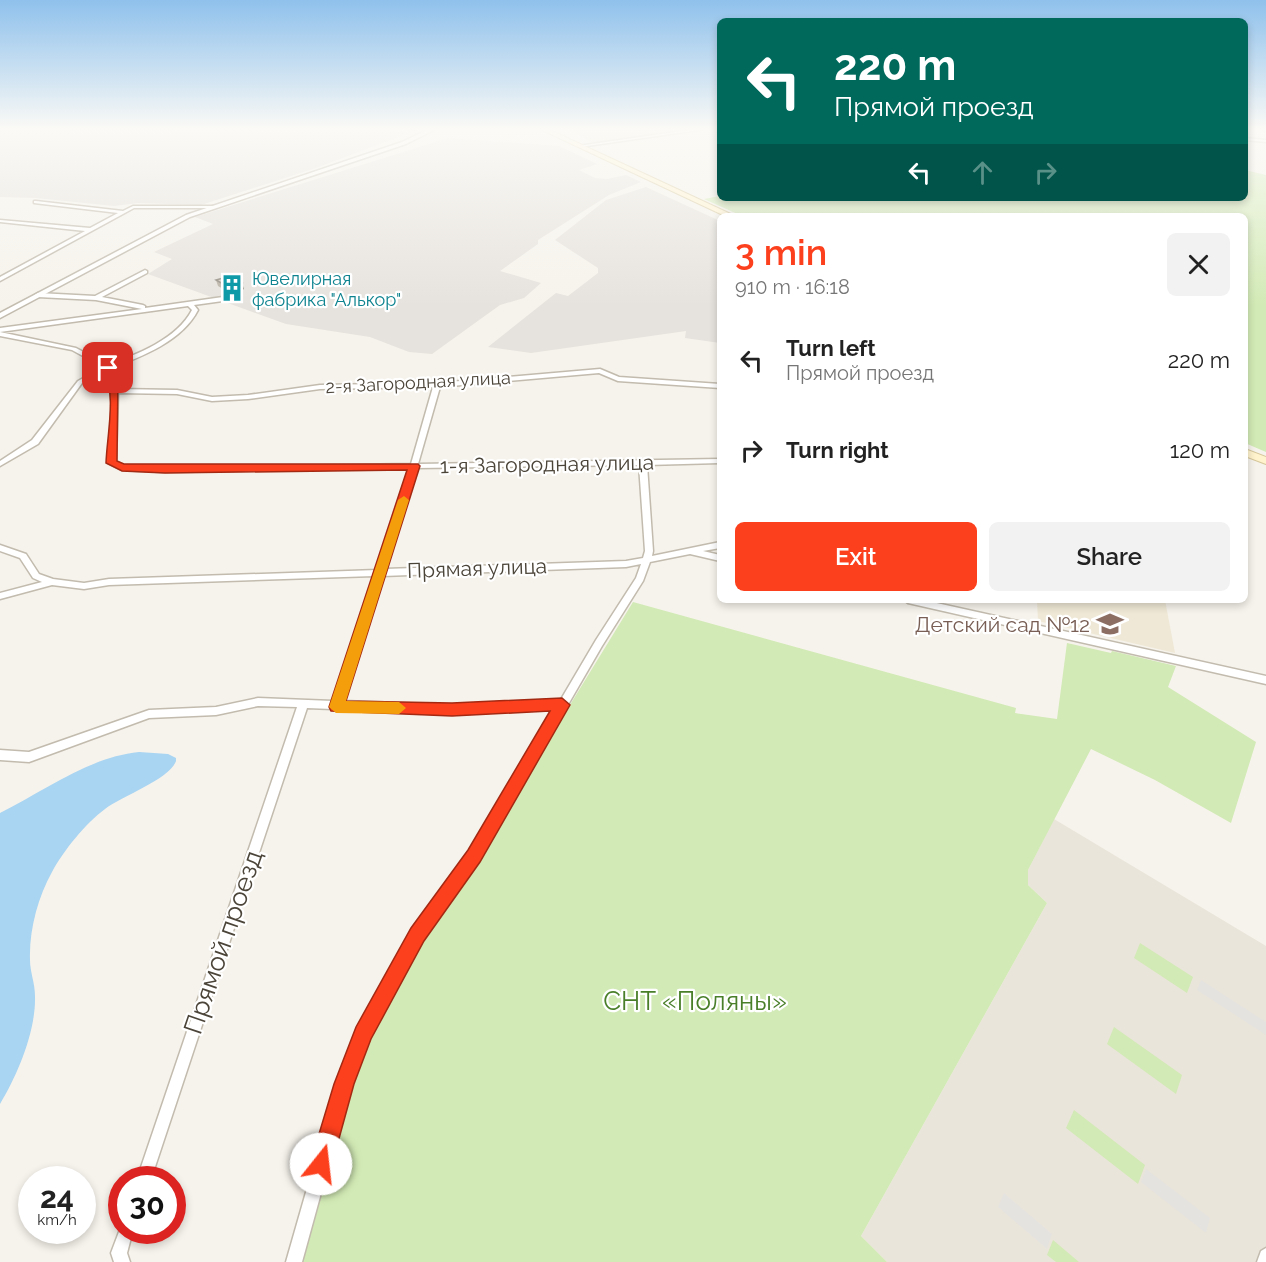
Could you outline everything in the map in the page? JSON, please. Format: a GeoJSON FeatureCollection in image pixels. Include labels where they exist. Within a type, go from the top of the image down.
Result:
{"type":"FeatureCollection","features":[{"type":"Feature","properties":{"kind":"main road"},"geometry":{"type":"LineString","coordinates":[[673,189],[725,213]]}},
{"type":"Feature","properties":{"kind":"main road"},"geometry":{"type":"LineString","coordinates":[[1248,453],[1266,461]]}},
{"type":"Feature","properties":{"kind":"street"},"geometry":{"type":"LineString","coordinates":[[0,316],[157,230],[268,189]]}},
{"type":"Feature","properties":{"kind":"street"},"geometry":{"type":"LineString","coordinates":[[36,202],[123,212]]}},
{"type":"Feature","properties":{"kind":"street"},"geometry":{"type":"LineString","coordinates":[[0,279],[123,212],[148,205],[215,207]]}},
{"type":"Feature","properties":{"kind":"street"},"geometry":{"type":"LineString","coordinates":[[0,220],[91,230]]}},
{"type":"Feature","properties":{"kind":"street"},"geometry":{"type":"LineString","coordinates":[[96,298],[145,272]]}},
{"type":"Feature","properties":{"kind":"street"},"geometry":{"type":"LineString","coordinates":[[38,295],[96,298],[148,308]]}},
{"type":"Feature","properties":{"kind":"street"},"geometry":{"type":"LineString","coordinates":[[0,332],[102,318],[178,303],[191,305],[230,298]]}},
{"type":"Feature","properties":{"kind":"street"},"geometry":{"type":"LineString","coordinates":[[0,464],[35,442],[80,382],[142,354],[167,338],[191,318],[195,310],[191,305]]}},
{"type":"Feature","properties":{"kind":"street"},"geometry":{"type":"LineString","coordinates":[[0,332],[74,348],[108,368]]}},
{"type":"Feature","properties":{"kind":"street","name":"1-я Загородная улица"},"geometry":{"type":"LineString","coordinates":[[108,368],[113,376],[114,391],[112,463],[122,468],[165,470],[717,461]]}},
{"type":"Feature","properties":{"kind":"street","name":"2-я Загородная улица"},"geometry":{"type":"LineString","coordinates":[[114,391],[177,392],[212,399],[248,397],[320,387],[437,385],[600,371],[618,379],[717,386]]}},
{"type":"Feature","properties":{"kind":"street"},"geometry":{"type":"LineString","coordinates":[[336,707],[414,466],[437,385]]}},
{"type":"Feature","properties":{"kind":"street"},"geometry":{"type":"LineString","coordinates":[[294,1262],[344,1084],[363,1034],[418,934],[474,856],[562,705],[634,591],[647,561],[648,526],[644,463]]}},
{"type":"Feature","properties":{"kind":"street","name":"Прямая улица"},"geometry":{"type":"LineString","coordinates":[[52,582],[84,586],[109,582],[647,561],[717,546]]}},
{"type":"Feature","properties":{"kind":"street"},"geometry":{"type":"LineString","coordinates":[[0,548],[23,556],[36,576],[52,582]]}},
{"type":"Feature","properties":{"kind":"street"},"geometry":{"type":"LineString","coordinates":[[691,551],[717,557]]}},
{"type":"Feature","properties":{"kind":"street"},"geometry":{"type":"LineString","coordinates":[[0,597],[52,582]]}},
{"type":"Feature","properties":{"kind":"street"},"geometry":{"type":"LineString","coordinates":[[921,603],[1266,680]]}},
{"type":"Feature","properties":{"kind":"street"},"geometry":{"type":"LineString","coordinates":[[0,755],[29,757],[149,714],[216,711],[258,702],[336,707],[452,709],[562,705]]}},
{"type":"Feature","properties":{"kind":"street","name":"Прямой проезд"},"geometry":{"type":"LineString","coordinates":[[148,1166],[303,705]]}},
{"type":"Feature","properties":{"kind":"street"},"geometry":{"type":"LineString","coordinates":[[121,1244],[118,1253],[122,1262]]}},
{"type":"Feature","properties":{"kind":"street"},"geometry":{"type":"LineString","coordinates":[[1264,1262],[1266,1256]]}},
{"type":"Feature","properties":{"kind":"shaded area"},"geometry":{"type":"Polygon","coordinates":[[[0,189],[251,189],[201,205],[138,203],[114,206],[36,198],[0,197],[0,189]]]}},
{"type":"Feature","properties":{"kind":"shaded area"},"geometry":{"type":"Polygon","coordinates":[[[285,189],[624,189],[609,195],[538,240],[538,244],[500,271],[541,283],[524,298],[500,305],[432,354],[409,352],[370,337],[286,324],[148,274],[172,259],[154,252],[213,224],[195,217],[285,189]]]}},
{"type":"Feature","properties":{"kind":"shaded area"},"geometry":{"type":"Polygon","coordinates":[[[640,189],[650,189],[717,220],[717,343],[685,338],[686,331],[531,353],[488,347],[556,293],[568,296],[598,273],[598,268],[555,240],[606,200],[640,189]]]}},
{"type":"Feature","properties":{"kind":"shaded area","name":"Детский сад №12"},"geometry":{"type":"Polygon","coordinates":[[[1037,603],[1166,603],[1175,653],[1038,621],[1037,603]]]}},
{"type":"Feature","properties":{"kind":"shaded area"},"geometry":{"type":"Polygon","coordinates":[[[1054,819],[1266,946],[1266,1262],[887,1262],[861,1236],[1047,903],[1028,885],[1028,870],[1054,819]]]}},
{"type":"Feature","properties":{"kind":"shaded area"},"geometry":{"type":"Polygon","coordinates":[[[1201,980],[1266,1022],[1266,1035],[1197,990],[1201,980]]]}},
{"type":"Feature","properties":{"kind":"shaded area"},"geometry":{"type":"Polygon","coordinates":[[[1146,1169],[1210,1218],[1206,1233],[1141,1182],[1146,1169]]]}},
{"type":"Feature","properties":{"kind":"shaded area"},"geometry":{"type":"Polygon","coordinates":[[[1004,1193],[1052,1234],[1047,1249],[998,1207],[1004,1193]]]}},
{"type":"Feature","properties":{"kind":"green space"},"geometry":{"type":"Polygon","coordinates":[[[1248,189],[1266,189],[1266,452],[1248,444],[1248,213],[735,213],[704,199],[717,197],[717,201],[1248,201],[1248,189]]]}},
{"type":"Feature","properties":{"kind":"green space","name":"СНТ «Поляны»"},"geometry":{"type":"Polygon","coordinates":[[[633,602],[1016,708],[1015,713],[1057,719],[1067,643],[1111,653],[1112,651],[1176,666],[1168,687],[1256,742],[1231,823],[1155,780],[1091,749],[1028,870],[1028,885],[1047,903],[861,1236],[887,1262],[301,1262],[349,1085],[373,1027],[421,937],[475,863],[518,796],[527,775],[633,602]]]}},
{"type":"Feature","properties":{"kind":"green space"},"geometry":{"type":"Polygon","coordinates":[[[1140,943],[1193,977],[1187,993],[1134,958],[1140,943]]]}},
{"type":"Feature","properties":{"kind":"green space"},"geometry":{"type":"Polygon","coordinates":[[[1114,1027],[1182,1075],[1176,1094],[1107,1044],[1114,1027]]]}},
{"type":"Feature","properties":{"kind":"green space"},"geometry":{"type":"Polygon","coordinates":[[[1074,1110],[1145,1165],[1138,1184],[1066,1128],[1074,1110]]]}},
{"type":"Feature","properties":{"kind":"green space"},"geometry":{"type":"Polygon","coordinates":[[[1053,1240],[1079,1262],[1056,1262],[1047,1255],[1053,1240]]]}},
{"type":"Feature","properties":{"kind":"water"},"geometry":{"type":"Polygon","coordinates":[[[139,752],[168,754],[176,758],[176,761],[165,774],[105,809],[90,822],[52,872],[35,914],[33,926],[30,964],[35,1009],[29,1038],[19,1066],[0,1104],[0,813],[85,768],[120,755],[139,752]]]}},
{"type":"Feature","properties":{"kind":"building"},"geometry":{"type":"Polygon","coordinates":[[[230,276],[242,283],[230,288],[216,280],[230,276]]]}},
{"type":"Feature","properties":{"kind":"slow traffic"},"geometry":{"type":"LineString","coordinates":[[399,708],[336,707],[404,500]]}},
{"type":"Feature","properties":{"kind":"place","name":"Ювелирная фабрика \"Алькор\""},"geometry":{"type":"Point","coordinates":[232,288]}},
{"type":"Feature","properties":{"kind":"place","name":"Детский сад №12"},"geometry":{"type":"Point","coordinates":[1110,624]}},
{"type":"Feature","properties":{"kind":"route"},"geometry":{"type":"LineString","coordinates":[[108,368],[113,376],[114,391],[112,463],[122,468],[165,470],[414,466],[336,707],[452,709],[562,705],[474,856],[418,934],[363,1034],[344,1084],[321,1164]]}}]}
